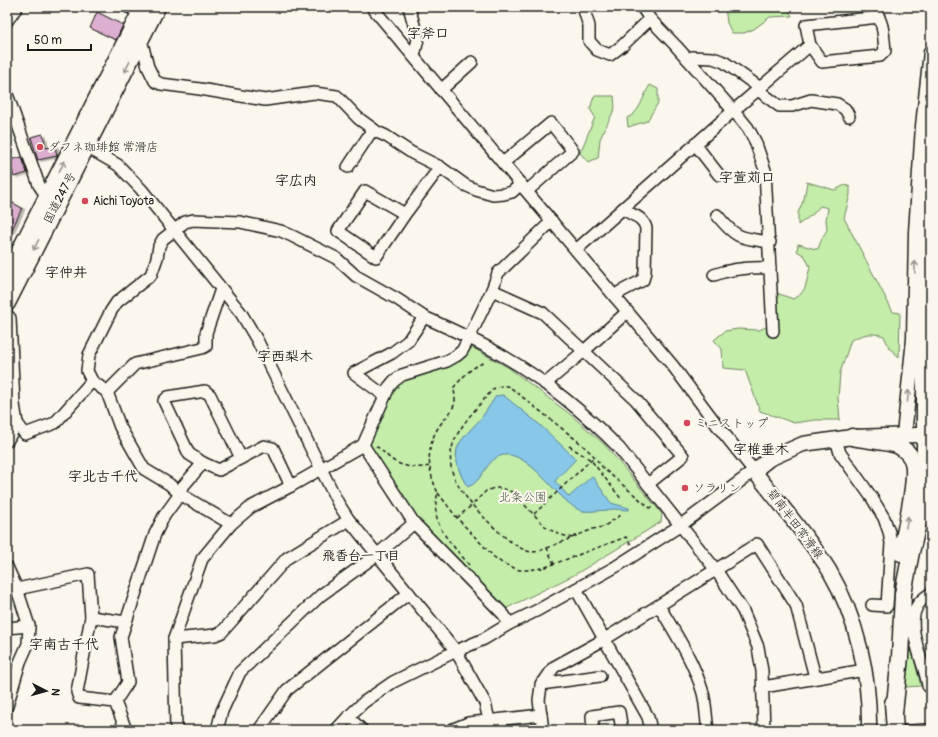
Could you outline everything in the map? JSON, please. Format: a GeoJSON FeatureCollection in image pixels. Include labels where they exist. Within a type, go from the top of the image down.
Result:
{"type":"FeatureCollection","features":[{"type":"Feature","properties":{"kind":"highway","name":"国道247号"},"geometry":{"type":"LineString","coordinates":[[7,276],[48,194],[81,143],[139,42],[157,7]]}},
{"type":"Feature","properties":{"kind":"highway","name":"国道247号"},"geometry":{"type":"LineString","coordinates":[[7,303],[81,143],[137,8]]}},
{"type":"Feature","properties":{"kind":"highway"},"geometry":{"type":"LineString","coordinates":[[894,713],[900,658],[903,594],[922,507],[925,484],[925,295],[931,115]]}},
{"type":"Feature","properties":{"kind":"highway"},"geometry":{"type":"LineString","coordinates":[[852,437],[897,445],[905,449],[913,462],[914,472],[912,497],[898,571],[892,613],[890,659],[895,730]]}},
{"type":"Feature","properties":{"kind":"main road"},"geometry":{"type":"LineString","coordinates":[[754,471],[769,459],[803,444],[852,437],[911,435],[916,232],[923,126],[931,52]]}},
{"type":"Feature","properties":{"kind":"main road","name":"碧南半田常滑線"},"geometry":{"type":"LineString","coordinates":[[754,471],[813,547],[829,570],[841,593],[859,641],[865,670],[869,730]]}},
{"type":"Feature","properties":{"kind":"street"},"geometry":{"type":"LineString","coordinates":[[7,21],[17,7]]}},
{"type":"Feature","properties":{"kind":"street"},"geometry":{"type":"LineString","coordinates":[[336,730],[348,717],[370,698],[393,682],[484,639],[617,566],[681,525],[754,471],[673,366],[372,7]]}},
{"type":"Feature","properties":{"kind":"street"},"geometry":{"type":"LineString","coordinates":[[409,7],[418,39],[414,56]]}},
{"type":"Feature","properties":{"kind":"street"},"geometry":{"type":"LineString","coordinates":[[583,7],[589,26],[589,41],[597,50],[610,55],[623,45],[650,19]]}},
{"type":"Feature","properties":{"kind":"street"},"geometry":{"type":"LineString","coordinates":[[642,7],[650,19],[688,59],[748,128],[755,141],[765,170],[770,242],[773,331]]}},
{"type":"Feature","properties":{"kind":"street"},"geometry":{"type":"LineString","coordinates":[[872,7],[879,17],[882,24],[885,51],[880,56],[822,62],[810,45],[806,25],[879,17]]}},
{"type":"Feature","properties":{"kind":"street"},"geometry":{"type":"LineString","coordinates":[[139,42],[143,47],[148,67],[155,81],[161,84],[265,100],[314,93],[337,96],[358,118],[373,129],[412,153],[440,167],[465,185],[485,194],[504,194],[524,188],[573,151],[552,122],[503,163]]}},
{"type":"Feature","properties":{"kind":"street"},"geometry":{"type":"LineString","coordinates":[[576,250],[695,144],[810,45]]}},
{"type":"Feature","properties":{"kind":"street"},"geometry":{"type":"LineString","coordinates":[[688,59],[692,57],[718,59],[740,72],[779,106],[792,106],[811,100],[837,104],[845,108],[850,116]]}},
{"type":"Feature","properties":{"kind":"street"},"geometry":{"type":"LineString","coordinates":[[441,90],[472,62]]}},
{"type":"Feature","properties":{"kind":"street"},"geometry":{"type":"LineString","coordinates":[[7,94],[39,185],[43,191],[48,194]]}},
{"type":"Feature","properties":{"kind":"street"},"geometry":{"type":"LineString","coordinates":[[348,167],[373,129]]}},
{"type":"Feature","properties":{"kind":"street"},"geometry":{"type":"LineString","coordinates":[[81,143],[118,165],[142,189],[241,313],[257,340],[338,503],[349,520],[456,651],[485,702],[490,725]]}},
{"type":"Feature","properties":{"kind":"street"},"geometry":{"type":"LineString","coordinates":[[695,144],[719,175]]}},
{"type":"Feature","properties":{"kind":"street"},"geometry":{"type":"LineString","coordinates":[[405,214],[365,191],[338,231],[376,257],[405,214],[440,167]]}},
{"type":"Feature","properties":{"kind":"street"},"geometry":{"type":"LineString","coordinates":[[615,297],[620,292],[643,280],[645,272],[645,224],[640,217],[623,209]]}},
{"type":"Feature","properties":{"kind":"street"},"geometry":{"type":"LineString","coordinates":[[717,215],[730,231],[740,236],[770,242]]}},
{"type":"Feature","properties":{"kind":"street"},"geometry":{"type":"LineString","coordinates":[[231,524],[179,493],[170,484],[144,469],[120,427],[107,392],[92,381],[87,371],[89,355],[117,302],[151,275],[157,258],[159,246],[163,239],[185,222],[193,220],[240,222],[280,231],[336,258],[356,276],[397,299],[424,317],[470,338],[502,355],[545,384],[602,430],[620,448],[681,525],[716,570],[743,611],[758,647],[762,671],[764,730]]}},
{"type":"Feature","properties":{"kind":"street"},"geometry":{"type":"LineString","coordinates":[[176,730],[174,638],[202,559],[231,524],[251,507],[321,468],[364,447],[385,396],[394,381],[402,375],[452,359],[462,351],[470,338],[492,290],[498,273],[552,221]]}},
{"type":"Feature","properties":{"kind":"street"},"geometry":{"type":"LineString","coordinates":[[714,275],[730,270],[770,268]]}},
{"type":"Feature","properties":{"kind":"street"},"geometry":{"type":"LineString","coordinates":[[107,392],[135,364],[206,346],[206,333],[221,289]]}},
{"type":"Feature","properties":{"kind":"street"},"geometry":{"type":"LineString","coordinates":[[492,290],[543,313],[636,400],[683,456],[648,484]]}},
{"type":"Feature","properties":{"kind":"street"},"geometry":{"type":"LineString","coordinates":[[545,384],[627,312]]}},
{"type":"Feature","properties":{"kind":"street"},"geometry":{"type":"LineString","coordinates":[[7,315],[10,318],[14,404],[18,424],[25,434],[55,423],[92,381]]}},
{"type":"Feature","properties":{"kind":"street"},"geometry":{"type":"LineString","coordinates":[[385,396],[354,373],[392,353],[408,341],[424,317]]}},
{"type":"Feature","properties":{"kind":"street"},"geometry":{"type":"LineString","coordinates":[[241,458],[210,395],[205,391],[168,397],[164,401],[188,454],[219,470],[264,446],[273,448],[291,486]]}},
{"type":"Feature","properties":{"kind":"street"},"geometry":{"type":"LineString","coordinates":[[7,442],[18,424]]}},
{"type":"Feature","properties":{"kind":"street"},"geometry":{"type":"LineString","coordinates":[[836,439],[840,453],[872,498],[884,518],[889,532],[891,543],[887,606],[872,605]]}},
{"type":"Feature","properties":{"kind":"street"},"geometry":{"type":"LineString","coordinates":[[364,447],[414,524],[504,615],[509,624]]}},
{"type":"Feature","properties":{"kind":"street"},"geometry":{"type":"LineString","coordinates":[[115,702],[128,682],[121,637],[155,534],[164,516],[179,493],[203,463]]}},
{"type":"Feature","properties":{"kind":"street"},"geometry":{"type":"LineString","coordinates":[[174,638],[216,635],[222,632],[287,558],[349,520]]}},
{"type":"Feature","properties":{"kind":"street"},"geometry":{"type":"LineString","coordinates":[[217,730],[222,711],[240,672],[321,595],[378,554],[414,524]]}},
{"type":"Feature","properties":{"kind":"street"},"geometry":{"type":"LineString","coordinates":[[543,730],[539,700],[541,684],[554,667],[605,639],[757,544],[796,606],[815,677]]}},
{"type":"Feature","properties":{"kind":"street"},"geometry":{"type":"LineString","coordinates":[[7,567],[17,589],[29,626],[28,644],[20,662],[7,706]]}},
{"type":"Feature","properties":{"kind":"street"},"geometry":{"type":"LineString","coordinates":[[17,589],[88,574],[91,617],[77,692],[79,698],[115,702]]}},
{"type":"Feature","properties":{"kind":"street"},"geometry":{"type":"LineString","coordinates":[[576,589],[648,717],[651,730]]}},
{"type":"Feature","properties":{"kind":"street"},"geometry":{"type":"LineString","coordinates":[[259,730],[287,690],[409,593]]}},
{"type":"Feature","properties":{"kind":"street"},"geometry":{"type":"LineString","coordinates":[[928,686],[913,628],[916,608],[920,601],[931,593]]}},
{"type":"Feature","properties":{"kind":"street"},"geometry":{"type":"LineString","coordinates":[[659,606],[679,639],[696,672],[703,695],[708,730]]}},
{"type":"Feature","properties":{"kind":"street"},"geometry":{"type":"LineString","coordinates":[[91,617],[126,622]]}},
{"type":"Feature","properties":{"kind":"street"},"geometry":{"type":"LineString","coordinates":[[7,628],[29,626]]}},
{"type":"Feature","properties":{"kind":"street"},"geometry":{"type":"LineString","coordinates":[[763,687],[815,677],[865,670]]}},
{"type":"Feature","properties":{"kind":"street"},"geometry":{"type":"LineString","coordinates":[[541,684],[600,676]]}},
{"type":"Feature","properties":{"kind":"street"},"geometry":{"type":"LineString","coordinates":[[115,702],[126,730]]}},
{"type":"Feature","properties":{"kind":"street"},"geometry":{"type":"LineString","coordinates":[[593,730],[592,716],[619,712],[622,730]]}},
{"type":"Feature","properties":{"kind":"street"},"geometry":{"type":"LineString","coordinates":[[450,730],[468,723],[490,725],[541,715]]}},
{"type":"Feature","properties":{"kind":"street"},"geometry":{"type":"LineString","coordinates":[[348,717],[362,730]]}},
{"type":"Feature","properties":{"kind":"path"},"geometry":{"type":"LineString","coordinates":[[486,362],[478,364],[454,387],[454,408],[442,422],[435,434],[430,449],[429,466],[434,484],[438,493],[457,518],[494,557],[502,563],[511,567],[528,570],[544,568],[626,537],[632,547]]}},
{"type":"Feature","properties":{"kind":"path"},"geometry":{"type":"LineString","coordinates":[[621,515],[603,527],[593,529],[547,548],[532,552],[518,546],[490,523],[472,505],[457,484],[451,465],[451,450],[455,437],[493,389],[504,386],[511,388],[579,442],[604,469],[650,508],[656,503]]}},
{"type":"Feature","properties":{"kind":"path"},"geometry":{"type":"LineString","coordinates":[[364,447],[376,446],[393,460],[407,466],[429,466]]}},
{"type":"Feature","properties":{"kind":"path"},"geometry":{"type":"LineString","coordinates":[[569,446],[591,460],[622,500]]}},
{"type":"Feature","properties":{"kind":"path"},"geometry":{"type":"LineString","coordinates":[[534,514],[594,457]]}},
{"type":"Feature","properties":{"kind":"path"},"geometry":{"type":"LineString","coordinates":[[457,518],[486,491],[494,488],[502,488],[512,492],[547,528],[558,534],[573,538]]}},
{"type":"Feature","properties":{"kind":"path"},"geometry":{"type":"LineString","coordinates":[[438,493],[436,509],[437,518],[442,532],[473,569]]}},
{"type":"Feature","properties":{"kind":"path"},"geometry":{"type":"LineString","coordinates":[[547,548],[554,564]]}},
{"type":"Feature","properties":{"kind":"green space"},"geometry":{"type":"Polygon","coordinates":[[[725,7],[787,7],[792,16],[770,17],[754,29],[744,33],[732,33],[727,23],[725,7]]]}},
{"type":"Feature","properties":{"kind":"green space"},"geometry":{"type":"Polygon","coordinates":[[[650,85],[658,89],[658,103],[647,121],[628,127],[627,118],[638,108],[650,85]]]}},
{"type":"Feature","properties":{"kind":"green space"},"geometry":{"type":"Polygon","coordinates":[[[594,96],[614,96],[615,108],[600,139],[598,158],[588,162],[580,153],[595,117],[590,109],[594,96]]]}},
{"type":"Feature","properties":{"kind":"green space"},"geometry":{"type":"Polygon","coordinates":[[[807,182],[835,190],[845,185],[850,187],[850,195],[844,218],[893,312],[900,313],[899,357],[889,348],[884,336],[867,334],[851,340],[840,373],[838,398],[840,420],[815,420],[794,423],[760,411],[745,370],[723,368],[722,349],[714,340],[725,331],[738,329],[759,330],[776,323],[777,293],[793,299],[800,295],[805,288],[810,267],[805,256],[797,251],[798,244],[818,249],[827,230],[826,220],[828,208],[820,206],[813,214],[798,225],[798,213],[804,199],[807,182]]]}},
{"type":"Feature","properties":{"kind":"green space","name":"北条公園"},"geometry":{"type":"Polygon","coordinates":[[[473,348],[509,368],[571,415],[605,445],[662,514],[661,522],[576,574],[505,609],[418,521],[367,444],[393,388],[406,378],[455,364],[469,349],[473,348]]]}},
{"type":"Feature","properties":{"kind":"green space"},"geometry":{"type":"Polygon","coordinates":[[[907,632],[921,686],[905,687],[907,632]]]}},
{"type":"Feature","properties":{"kind":"water"},"geometry":{"type":"Polygon","coordinates":[[[503,395],[539,424],[576,459],[555,481],[569,497],[592,476],[611,503],[629,508],[629,510],[613,509],[581,511],[561,496],[533,468],[523,460],[513,456],[503,455],[497,457],[488,465],[478,480],[468,487],[463,479],[456,459],[457,449],[461,440],[482,417],[496,396],[503,395]]]}},
{"type":"Feature","properties":{"kind":"building"},"geometry":{"type":"Polygon","coordinates":[[[97,12],[123,25],[116,40],[90,28],[97,12]]]}},
{"type":"Feature","properties":{"kind":"building","name":"ダフネ珈琲館 常滑店"},"geometry":{"type":"Polygon","coordinates":[[[43,134],[46,148],[55,146],[57,156],[38,160],[31,137],[43,134]]]}},
{"type":"Feature","properties":{"kind":"building"},"geometry":{"type":"Polygon","coordinates":[[[22,157],[27,173],[14,177],[9,160],[22,157]]]}},
{"type":"Feature","properties":{"kind":"building"},"geometry":{"type":"Polygon","coordinates":[[[9,201],[22,208],[7,240],[7,206],[9,201]]]}},
{"type":"Feature","properties":{"kind":"building"},"geometry":{"type":"Polygon","coordinates":[[[931,723],[931,730],[904,730],[904,725],[931,723]]]}},
{"type":"Feature","properties":{"kind":"place","name":"ダフネ珈琲館 常滑店"},"geometry":{"type":"Point","coordinates":[40,147]}},
{"type":"Feature","properties":{"kind":"place","name":"Aichi Toyota"},"geometry":{"type":"Point","coordinates":[85,201]}},
{"type":"Feature","properties":{"kind":"place","name":"ミニストップ"},"geometry":{"type":"Point","coordinates":[687,423]}},
{"type":"Feature","properties":{"kind":"place","name":"ソラリン"},"geometry":{"type":"Point","coordinates":[685,488]}},
{"type":"Feature","properties":{"kind":"district","name":"字斧口"},"geometry":{"type":"Point","coordinates":[428,33]}},
{"type":"Feature","properties":{"kind":"district","name":"字萱苅口"},"geometry":{"type":"Point","coordinates":[747,177]}},
{"type":"Feature","properties":{"kind":"district","name":"字広内"},"geometry":{"type":"Point","coordinates":[296,180]}},
{"type":"Feature","properties":{"kind":"district","name":"字仲井"},"geometry":{"type":"Point","coordinates":[66,272]}},
{"type":"Feature","properties":{"kind":"district","name":"字西梨木"},"geometry":{"type":"Point","coordinates":[285,356]}},
{"type":"Feature","properties":{"kind":"district","name":"字椎垂木"},"geometry":{"type":"Point","coordinates":[761,449]}},
{"type":"Feature","properties":{"kind":"district","name":"字北古千代"},"geometry":{"type":"Point","coordinates":[103,476]}},
{"type":"Feature","properties":{"kind":"district","name":"飛香台一丁目"},"geometry":{"type":"Point","coordinates":[361,556]}},
{"type":"Feature","properties":{"kind":"district","name":"字南古千代"},"geometry":{"type":"Point","coordinates":[64,644]}}]}
